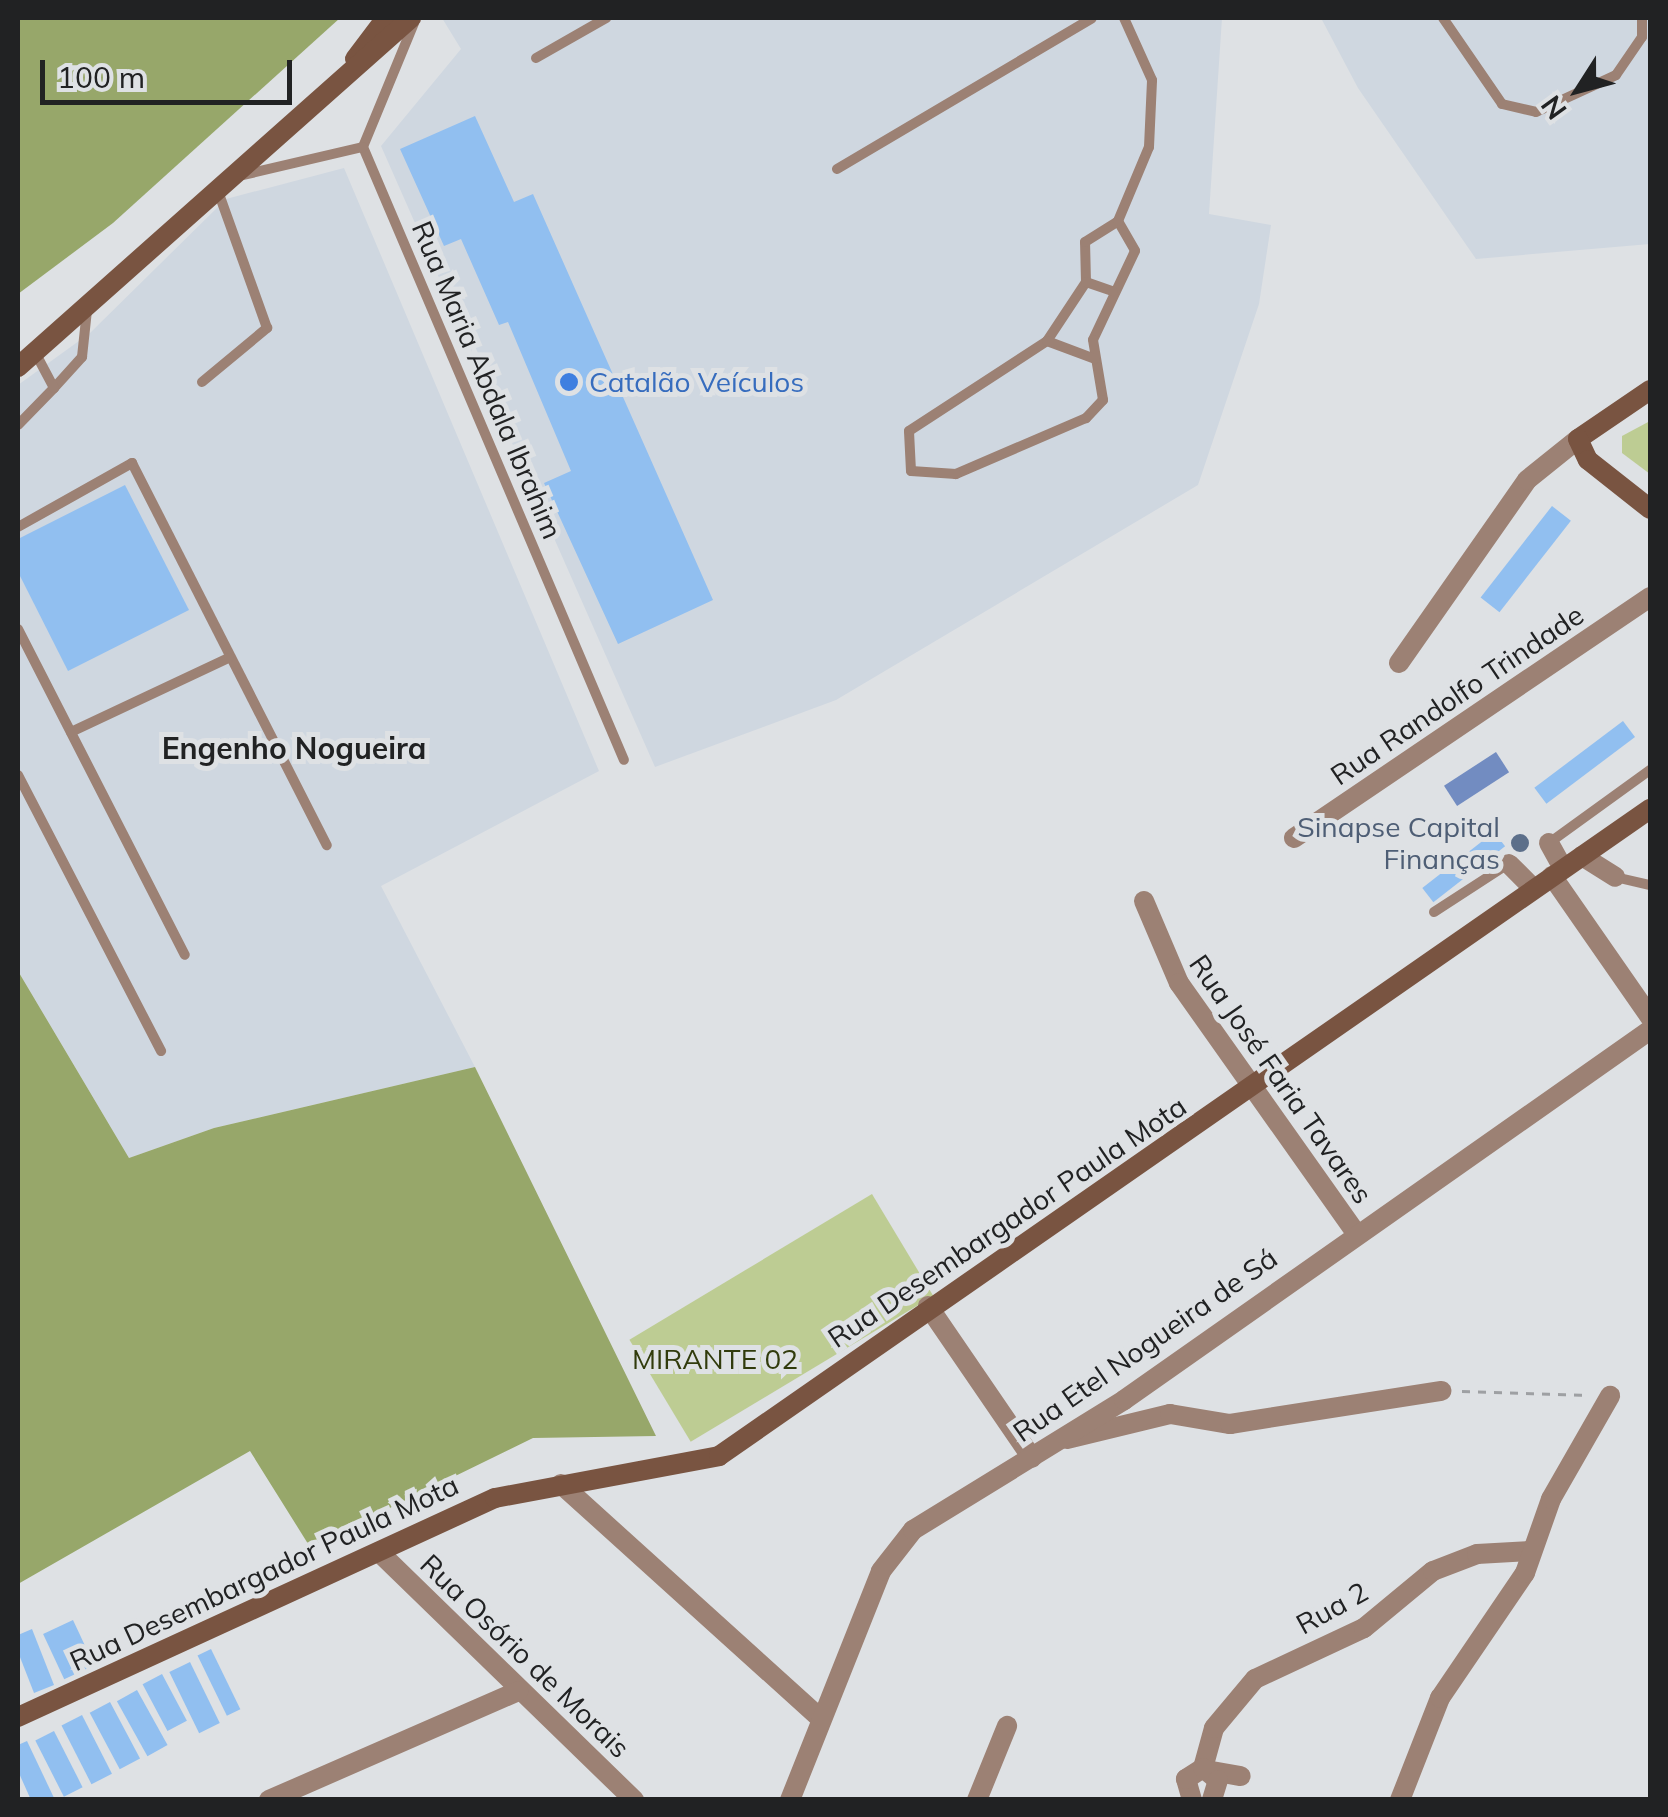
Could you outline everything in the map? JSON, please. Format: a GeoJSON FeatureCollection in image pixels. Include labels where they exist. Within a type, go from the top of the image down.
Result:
{"type":"FeatureCollection","features":[{"type":"Feature","properties":{"kind":"street"},"geometry":{"type":"LineString","coordinates":[[346,73],[386,18]]}},
{"type":"Feature","properties":{"kind":"street"},"geometry":{"type":"LineString","coordinates":[[18,367],[346,73],[414,18]]}},
{"type":"Feature","properties":{"kind":"street"},"geometry":{"type":"LineString","coordinates":[[1399,664],[1526,480],[1650,390]]}},
{"type":"Feature","properties":{"kind":"street"},"geometry":{"type":"LineString","coordinates":[[1578,439],[1588,460],[1650,510]]}},
{"type":"Feature","properties":{"kind":"street","name":"Rua Randolfo Trindade"},"geometry":{"type":"LineString","coordinates":[[1294,838],[1650,597]]}},
{"type":"Feature","properties":{"kind":"street","name":"Rua Desembargador Paula Mota"},"geometry":{"type":"LineString","coordinates":[[18,1716],[495,1498],[719,1456],[928,1306],[1254,1089],[1650,810]]}},
{"type":"Feature","properties":{"kind":"street"},"geometry":{"type":"LineString","coordinates":[[1549,843],[1550,878],[1650,1016]]}},
{"type":"Feature","properties":{"kind":"street"},"geometry":{"type":"LineString","coordinates":[[1582,856],[1615,877]]}},
{"type":"Feature","properties":{"kind":"street"},"geometry":{"type":"LineString","coordinates":[[1509,864],[1550,878]]}},
{"type":"Feature","properties":{"kind":"street","name":"Rua José Faria Tavares"},"geometry":{"type":"LineString","coordinates":[[1144,901],[1158,950],[1354,1232]]}},
{"type":"Feature","properties":{"kind":"street","name":"Rua Etel Nogueira de Sá"},"geometry":{"type":"LineString","coordinates":[[790,1800],[819,1717],[896,1548],[933,1512],[1066,1438],[1354,1232],[1650,1030]]}},
{"type":"Feature","properties":{"kind":"street"},"geometry":{"type":"LineString","coordinates":[[928,1306],[1032,1458]]}},
{"type":"Feature","properties":{"kind":"street"},"geometry":{"type":"LineString","coordinates":[[1066,1438],[1170,1414],[1230,1424],[1440,1390]]}},
{"type":"Feature","properties":{"kind":"street"},"geometry":{"type":"LineString","coordinates":[[1400,1800],[1440,1698],[1525,1573],[1530,1551],[1610,1396]]}},
{"type":"Feature","properties":{"kind":"street"},"geometry":{"type":"LineString","coordinates":[[562,1484],[819,1717]]}},
{"type":"Feature","properties":{"kind":"street","name":"Rua 2"},"geometry":{"type":"LineString","coordinates":[[1192,1800],[1186,1779],[1208,1770],[1214,1728],[1254,1679],[1364,1628],[1433,1571],[1477,1554],[1530,1551]]}},
{"type":"Feature","properties":{"kind":"street","name":"Rua Osório de Morais"},"geometry":{"type":"LineString","coordinates":[[379,1552],[634,1800]]}},
{"type":"Feature","properties":{"kind":"street"},"geometry":{"type":"LineString","coordinates":[[269,1800],[518,1691]]}},
{"type":"Feature","properties":{"kind":"street"},"geometry":{"type":"LineString","coordinates":[[977,1800],[1007,1726]]}},
{"type":"Feature","properties":{"kind":"street"},"geometry":{"type":"LineString","coordinates":[[1208,1770],[1242,1776]]}},
{"type":"Feature","properties":{"kind":"street"},"geometry":{"type":"LineString","coordinates":[[1208,1770],[1219,1786],[1212,1800]]}},
{"type":"Feature","properties":{"kind":"lane"},"geometry":{"type":"LineString","coordinates":[[202,382],[267,328],[226,184],[363,147],[414,18]]}},
{"type":"Feature","properties":{"kind":"lane"},"geometry":{"type":"LineString","coordinates":[[536,58],[606,18]]}},
{"type":"Feature","properties":{"kind":"lane"},"geometry":{"type":"LineString","coordinates":[[837,169],[1092,18]]}},
{"type":"Feature","properties":{"kind":"lane"},"geometry":{"type":"LineString","coordinates":[[1118,221],[1135,252],[1112,291],[1095,359],[1103,400],[1086,418],[956,474],[912,471],[909,432],[1048,341],[1086,282],[1085,242],[1118,221],[1149,147],[1152,80],[1124,18]]}},
{"type":"Feature","properties":{"kind":"lane"},"geometry":{"type":"LineString","coordinates":[[1443,18],[1502,104],[1536,112],[1616,75],[1642,38],[1642,18]]}},
{"type":"Feature","properties":{"kind":"lane","name":"Rua Maria Abdala Ibrahim"},"geometry":{"type":"LineString","coordinates":[[363,147],[624,760]]}},
{"type":"Feature","properties":{"kind":"lane"},"geometry":{"type":"LineString","coordinates":[[1086,282],[1112,291]]}},
{"type":"Feature","properties":{"kind":"lane"},"geometry":{"type":"LineString","coordinates":[[18,426],[82,357],[87,309]]}},
{"type":"Feature","properties":{"kind":"lane"},"geometry":{"type":"LineString","coordinates":[[1048,341],[1095,359]]}},
{"type":"Feature","properties":{"kind":"lane"},"geometry":{"type":"LineString","coordinates":[[36,354],[54,388]]}},
{"type":"Feature","properties":{"kind":"lane"},"geometry":{"type":"LineString","coordinates":[[18,526],[132,463],[327,846]]}},
{"type":"Feature","properties":{"kind":"lane"},"geometry":{"type":"LineString","coordinates":[[18,629],[185,954]]}},
{"type":"Feature","properties":{"kind":"lane"},"geometry":{"type":"LineString","coordinates":[[71,732],[228,658]]}},
{"type":"Feature","properties":{"kind":"lane"},"geometry":{"type":"LineString","coordinates":[[1549,843],[1650,770]]}},
{"type":"Feature","properties":{"kind":"lane"},"geometry":{"type":"LineString","coordinates":[[18,775],[160,1051]]}},
{"type":"Feature","properties":{"kind":"lane"},"geometry":{"type":"LineString","coordinates":[[1434,912],[1509,864]]}},
{"type":"Feature","properties":{"kind":"lane"},"geometry":{"type":"LineString","coordinates":[[1615,877],[1650,885]]}},
{"type":"Feature","properties":{"kind":"path"},"geometry":{"type":"LineString","coordinates":[[1440,1390],[1610,1396]]}},
{"type":"Feature","properties":{"kind":"shaded area"},"geometry":{"type":"Polygon","coordinates":[[[442,18],[1222,18],[1209,214],[1271,225],[1259,304],[1198,485],[836,700],[655,767],[381,146],[461,49],[442,18]]]}},
{"type":"Feature","properties":{"kind":"shaded area"},"geometry":{"type":"Polygon","coordinates":[[[1321,18],[1650,18],[1650,244],[1476,259],[1358,88],[1321,18]]]}},
{"type":"Feature","properties":{"kind":"shaded area"},"geometry":{"type":"Polygon","coordinates":[[[344,168],[599,771],[381,886],[475,1067],[214,1128],[129,1158],[18,971],[18,385],[90,333],[226,199],[344,168]]]}},
{"type":"Feature","properties":{"kind":"green space"},"geometry":{"type":"Polygon","coordinates":[[[18,18],[340,18],[113,223],[18,294],[18,18]]]}},
{"type":"Feature","properties":{"kind":"green space"},"geometry":{"type":"Polygon","coordinates":[[[1650,421],[1650,474],[1622,453],[1622,436],[1650,421]]]}},
{"type":"Feature","properties":{"kind":"green space"},"geometry":{"type":"Polygon","coordinates":[[[18,971],[129,1158],[214,1128],[475,1067],[656,1436],[533,1438],[310,1547],[250,1451],[18,1584],[18,971]]]}},
{"type":"Feature","properties":{"kind":"green space","name":"MIRANTE 02"},"geometry":{"type":"Polygon","coordinates":[[[872,1194],[933,1296],[691,1442],[629,1340],[872,1194]]]}},
{"type":"Feature","properties":{"kind":"water"},"geometry":{"type":"Polygon","coordinates":[[[1496,752],[1509,772],[1457,806],[1444,786],[1496,752]]]}},
{"type":"Feature","properties":{"kind":"building"},"geometry":{"type":"Polygon","coordinates":[[[475,116],[514,202],[533,194],[713,600],[618,644],[544,483],[571,471],[508,322],[499,325],[461,239],[444,246],[400,149],[475,116]]]}},
{"type":"Feature","properties":{"kind":"building"},"geometry":{"type":"Polygon","coordinates":[[[125,485],[189,610],[68,671],[18,572],[18,539],[125,485]]]}},
{"type":"Feature","properties":{"kind":"building"},"geometry":{"type":"Polygon","coordinates":[[[1552,506],[1571,521],[1499,612],[1481,597],[1552,506]]]}},
{"type":"Feature","properties":{"kind":"building"},"geometry":{"type":"Polygon","coordinates":[[[1623,721],[1635,737],[1546,804],[1534,788],[1623,721]]]}},
{"type":"Feature","properties":{"kind":"building"},"geometry":{"type":"Polygon","coordinates":[[[1494,832],[1505,846],[1433,902],[1422,888],[1494,832]]]}},
{"type":"Feature","properties":{"kind":"building"},"geometry":{"type":"Polygon","coordinates":[[[73,1620],[94,1665],[64,1679],[43,1634],[73,1620]]]}},
{"type":"Feature","properties":{"kind":"building"},"geometry":{"type":"Polygon","coordinates":[[[32,1629],[54,1685],[34,1693],[18,1652],[18,1635],[32,1629]]]}},
{"type":"Feature","properties":{"kind":"building"},"geometry":{"type":"Polygon","coordinates":[[[211,1649],[240,1709],[227,1716],[198,1656],[211,1649]]]}},
{"type":"Feature","properties":{"kind":"building"},"geometry":{"type":"Polygon","coordinates":[[[190,1662],[220,1723],[199,1733],[169,1672],[190,1662]]]}},
{"type":"Feature","properties":{"kind":"building"},"geometry":{"type":"Polygon","coordinates":[[[162,1674],[187,1721],[167,1731],[143,1684],[162,1674]]]}},
{"type":"Feature","properties":{"kind":"building"},"geometry":{"type":"Polygon","coordinates":[[[137,1690],[168,1745],[147,1756],[117,1701],[137,1690]]]}},
{"type":"Feature","properties":{"kind":"building"},"geometry":{"type":"Polygon","coordinates":[[[110,1702],[140,1759],[120,1769],[90,1713],[110,1702]]]}},
{"type":"Feature","properties":{"kind":"building"},"geometry":{"type":"Polygon","coordinates":[[[82,1715],[112,1774],[91,1784],[62,1725],[82,1715]]]}},
{"type":"Feature","properties":{"kind":"building"},"geometry":{"type":"Polygon","coordinates":[[[54,1731],[83,1787],[64,1797],[35,1741],[54,1731]]]}},
{"type":"Feature","properties":{"kind":"building"},"geometry":{"type":"Polygon","coordinates":[[[27,1741],[55,1800],[31,1800],[18,1771],[18,1745],[27,1741]]]}},
{"type":"Feature","properties":{"kind":"place","name":"Catalão Veículos"},"geometry":{"type":"Point","coordinates":[569,382]}},
{"type":"Feature","properties":{"kind":"place","name":"Sinapse Capital Finanças"},"geometry":{"type":"Point","coordinates":[1520,843]}},
{"type":"Feature","properties":{"kind":"district","name":"Engenho Nogueira"},"geometry":{"type":"Point","coordinates":[294,748]}}]}
